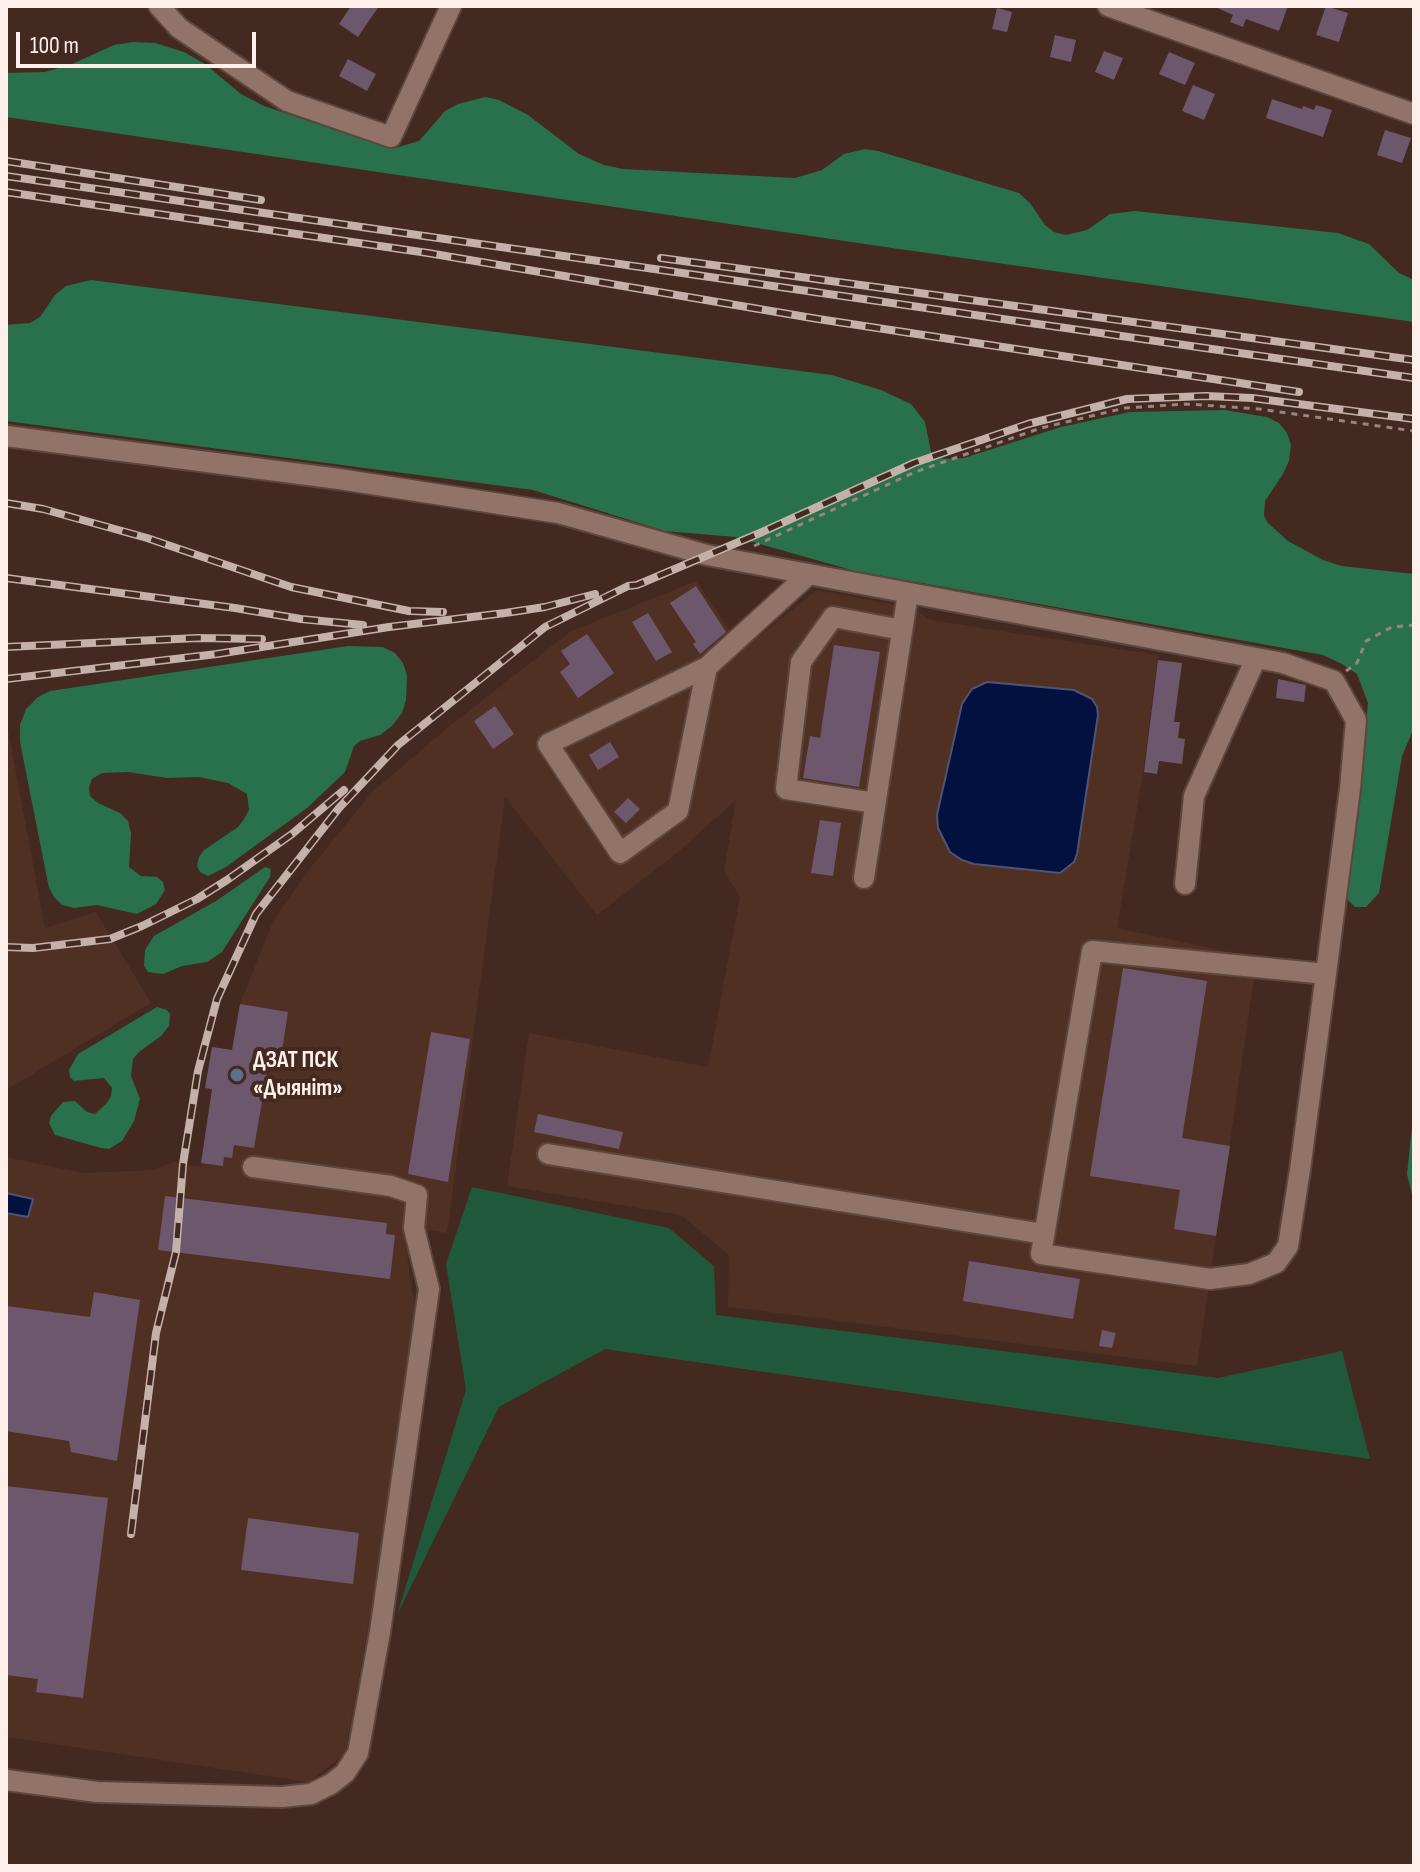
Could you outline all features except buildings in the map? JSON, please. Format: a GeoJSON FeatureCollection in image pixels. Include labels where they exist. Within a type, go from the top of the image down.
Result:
{"type":"FeatureCollection","features":[{"type":"Feature","properties":{"kind":"street"},"geometry":{"type":"LineString","coordinates":[[159,6],[179,28],[287,101],[391,137],[451,6]]}},
{"type":"Feature","properties":{"kind":"street"},"geometry":{"type":"LineString","coordinates":[[1108,6],[1414,114]]}},
{"type":"Feature","properties":{"kind":"street"},"geometry":{"type":"LineString","coordinates":[[6,436],[339,479],[558,513],[707,555],[1283,663],[1334,681],[1356,720],[1350,789],[1326,974],[1288,1246],[1276,1263],[1249,1274],[1210,1279],[1041,1254],[1092,951],[1326,974]]}},
{"type":"Feature","properties":{"kind":"street"},"geometry":{"type":"LineString","coordinates":[[707,667],[678,811],[620,853],[548,744],[707,667],[809,574]]}},
{"type":"Feature","properties":{"kind":"street"},"geometry":{"type":"LineString","coordinates":[[864,878],[908,593]]}},
{"type":"Feature","properties":{"kind":"street"},"geometry":{"type":"LineString","coordinates":[[875,803],[786,789],[801,662],[833,617],[902,630]]}},
{"type":"Feature","properties":{"kind":"street"},"geometry":{"type":"LineString","coordinates":[[1185,884],[1194,796],[1256,658]]}},
{"type":"Feature","properties":{"kind":"street"},"geometry":{"type":"LineString","coordinates":[[548,1154],[1044,1234]]}},
{"type":"Feature","properties":{"kind":"street"},"geometry":{"type":"LineString","coordinates":[[6,1780],[97,1792],[282,1797],[311,1794],[345,1773],[358,1753],[380,1632],[429,1289],[414,1228],[417,1195],[391,1186],[253,1167]]}},
{"type":"Feature","properties":{"kind":"path"},"geometry":{"type":"LineString","coordinates":[[755,545],[915,472],[1041,428],[1125,408],[1187,404],[1259,409],[1414,431]]}},
{"type":"Feature","properties":{"kind":"path"},"geometry":{"type":"LineString","coordinates":[[1334,681],[1357,663],[1366,641],[1392,627],[1414,625]]}},
{"type":"Feature","properties":{"kind":"shaded area"},"geometry":{"type":"Polygon","coordinates":[[[696,581],[743,649],[817,590],[915,609],[930,620],[1158,655],[1143,772],[1117,928],[1257,958],[1197,1366],[728,1307],[729,1255],[681,1215],[507,1186],[529,1033],[708,1067],[740,897],[724,871],[736,800],[678,852],[597,915],[505,797],[447,1233],[403,1227],[415,1309],[412,1338],[375,1589],[345,1754],[309,1782],[6,1737],[6,1157],[83,1173],[152,1170],[173,1162],[202,1167],[212,1090],[205,1088],[212,1047],[233,1051],[240,1004],[273,921],[308,871],[373,791],[571,631],[696,581]]]}},
{"type":"Feature","properties":{"kind":"shaded area"},"geometry":{"type":"Polygon","coordinates":[[[987,682],[1074,690],[1092,699],[1097,707],[1077,854],[1074,862],[1060,873],[962,860],[950,852],[938,828],[937,815],[962,704],[972,689],[987,682]]]}},
{"type":"Feature","properties":{"kind":"shaded area"},"geometry":{"type":"Polygon","coordinates":[[[6,719],[45,928],[96,912],[151,1003],[6,1090],[6,719]]]}},
{"type":"Feature","properties":{"kind":"shaded area"},"geometry":{"type":"Polygon","coordinates":[[[6,1193],[33,1199],[28,1217],[6,1213],[6,1193]]]}},
{"type":"Feature","properties":{"kind":"green space"},"geometry":{"type":"Polygon","coordinates":[[[155,43],[184,52],[205,64],[241,94],[264,106],[395,148],[419,141],[445,111],[485,97],[499,100],[528,115],[579,154],[623,169],[795,178],[822,170],[844,154],[865,149],[1019,193],[1045,225],[1054,232],[1066,235],[1087,230],[1110,214],[1135,211],[1338,233],[1369,244],[1399,273],[1414,280],[1414,322],[6,117],[6,73],[45,72],[114,45],[155,43]]]}},
{"type":"Feature","properties":{"kind":"green space"},"geometry":{"type":"Polygon","coordinates":[[[91,280],[832,375],[881,390],[911,404],[925,422],[931,452],[940,458],[964,458],[1061,427],[1130,412],[1225,410],[1267,417],[1279,423],[1291,445],[1283,474],[1265,501],[1264,516],[1268,523],[1288,541],[1323,560],[1342,566],[1414,574],[1414,728],[1402,756],[1379,893],[1366,907],[1355,907],[1346,898],[1368,703],[1357,674],[1342,664],[1323,655],[855,571],[735,537],[665,531],[533,490],[6,421],[6,325],[30,323],[40,317],[55,295],[66,286],[91,280]]]}},
{"type":"Feature","properties":{"kind":"green space"},"geometry":{"type":"Polygon","coordinates":[[[348,646],[383,647],[395,653],[407,675],[406,700],[402,713],[392,726],[354,746],[345,772],[307,808],[226,867],[208,876],[200,872],[197,866],[199,857],[204,850],[238,827],[249,810],[247,794],[228,783],[199,777],[102,773],[92,779],[90,796],[128,821],[131,833],[129,867],[141,876],[157,877],[163,882],[165,890],[156,904],[137,914],[97,905],[74,908],[62,905],[54,897],[49,888],[20,742],[20,725],[26,709],[38,697],[50,691],[348,646]]]}},
{"type":"Feature","properties":{"kind":"green space"},"geometry":{"type":"Polygon","coordinates":[[[265,867],[271,869],[270,877],[222,952],[207,962],[182,966],[163,974],[148,972],[144,966],[145,950],[154,936],[216,901],[265,867]]]}},
{"type":"Feature","properties":{"kind":"green space"},"geometry":{"type":"Polygon","coordinates":[[[157,1007],[170,1014],[169,1026],[133,1059],[131,1076],[140,1099],[134,1121],[122,1141],[109,1149],[55,1135],[49,1123],[63,1102],[75,1101],[87,1112],[95,1114],[111,1096],[112,1088],[104,1078],[74,1081],[70,1077],[69,1070],[78,1054],[157,1007]]]}},
{"type":"Feature","properties":{"kind":"green space"},"geometry":{"type":"Polygon","coordinates":[[[1414,1108],[1414,1203],[1407,1174],[1414,1108]]]}},
{"type":"Feature","properties":{"kind":"green space"},"geometry":{"type":"Polygon","coordinates":[[[472,1187],[669,1228],[714,1266],[716,1315],[1218,1378],[1342,1351],[1370,1459],[605,1349],[499,1407],[397,1615],[466,1390],[446,1264],[472,1187]]]}},
{"type":"Feature","properties":{"kind":"railway"},"geometry":{"type":"LineString","coordinates":[[6,161],[261,200]]}},
{"type":"Feature","properties":{"kind":"railway"},"geometry":{"type":"LineString","coordinates":[[6,176],[1414,378]]}},
{"type":"Feature","properties":{"kind":"railway"},"geometry":{"type":"LineString","coordinates":[[6,192],[428,253],[818,319],[1299,392]]}},
{"type":"Feature","properties":{"kind":"railway"},"geometry":{"type":"LineString","coordinates":[[661,258],[1414,360]]}},
{"type":"Feature","properties":{"kind":"railway"},"geometry":{"type":"LineString","coordinates":[[131,1534],[156,1333],[176,1252],[183,1164],[198,1071],[217,999],[256,914],[339,808],[398,745],[545,627],[628,586],[637,585],[760,533],[914,463],[1028,424],[1127,399],[1206,396],[1252,398],[1414,419]]}},
{"type":"Feature","properties":{"kind":"railway"},"geometry":{"type":"LineString","coordinates":[[6,503],[43,509],[147,538],[291,587],[409,611],[443,612]]}},
{"type":"Feature","properties":{"kind":"railway"},"geometry":{"type":"LineString","coordinates":[[6,578],[363,625]]}},
{"type":"Feature","properties":{"kind":"railway"},"geometry":{"type":"LineString","coordinates":[[6,679],[217,654],[389,627],[505,613],[595,594]]}},
{"type":"Feature","properties":{"kind":"railway"},"geometry":{"type":"LineString","coordinates":[[6,647],[198,638],[262,639]]}},
{"type":"Feature","properties":{"kind":"railway"},"geometry":{"type":"LineString","coordinates":[[6,947],[33,948],[110,939],[142,926],[197,899],[227,880],[292,834],[344,790]]}},
{"type":"Feature","properties":{"kind":"place","name":"ДЗАТ ПСК «Дыяніт»"},"geometry":{"type":"Point","coordinates":[237,1075]}}]}
